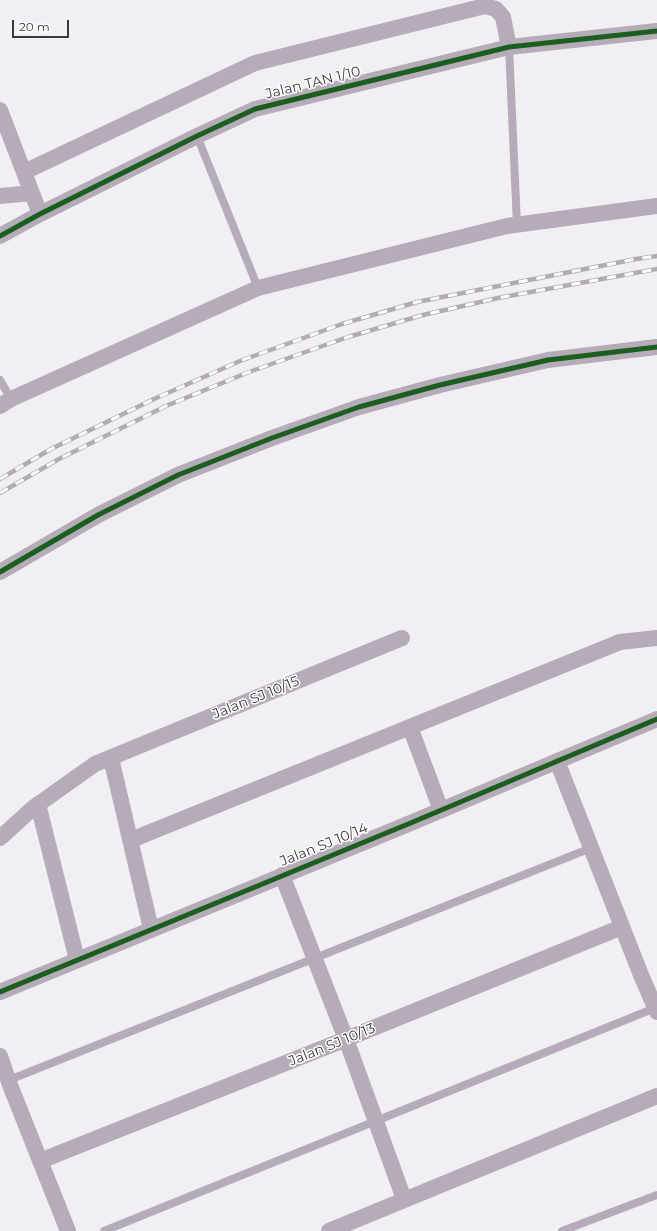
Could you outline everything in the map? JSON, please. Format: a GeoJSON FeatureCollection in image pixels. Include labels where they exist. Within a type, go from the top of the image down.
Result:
{"type":"FeatureCollection","features":[{"type":"Feature","properties":{"kind":"street"},"geometry":{"type":"LineString","coordinates":[[24,172],[256,63],[485,6],[496,9],[503,17],[509,47]]}},
{"type":"Feature","properties":{"kind":"street","name":"Jalan TAN 1/10"},"geometry":{"type":"LineString","coordinates":[[0,236],[40,214],[255,109],[509,47],[657,31]]}},
{"type":"Feature","properties":{"kind":"street"},"geometry":{"type":"LineString","coordinates":[[0,110],[40,214]]}},
{"type":"Feature","properties":{"kind":"street"},"geometry":{"type":"LineString","coordinates":[[0,196],[32,193]]}},
{"type":"Feature","properties":{"kind":"street"},"geometry":{"type":"LineString","coordinates":[[6,403],[258,288],[517,225],[657,206]]}},
{"type":"Feature","properties":{"kind":"street"},"geometry":{"type":"LineString","coordinates":[[0,572],[98,515],[178,475],[272,438],[359,407],[440,385],[548,360],[657,347]]}},
{"type":"Feature","properties":{"kind":"street","name":"Jalan SJ 10/15"},"geometry":{"type":"LineString","coordinates":[[0,838],[38,804],[96,764],[402,638]]}},
{"type":"Feature","properties":{"kind":"street"},"geometry":{"type":"LineString","coordinates":[[131,840],[620,642],[657,638]]}},
{"type":"Feature","properties":{"kind":"street","name":"Jalan SJ 10/14"},"geometry":{"type":"LineString","coordinates":[[0,992],[657,719]]}},
{"type":"Feature","properties":{"kind":"street"},"geometry":{"type":"LineString","coordinates":[[410,727],[441,810]]}},
{"type":"Feature","properties":{"kind":"street"},"geometry":{"type":"LineString","coordinates":[[111,758],[151,929]]}},
{"type":"Feature","properties":{"kind":"street"},"geometry":{"type":"LineString","coordinates":[[557,761],[656,1010]]}},
{"type":"Feature","properties":{"kind":"street"},"geometry":{"type":"LineString","coordinates":[[38,804],[77,960]]}},
{"type":"Feature","properties":{"kind":"street"},"geometry":{"type":"LineString","coordinates":[[282,875],[346,1039],[404,1199]]}},
{"type":"Feature","properties":{"kind":"street","name":"Jalan SJ 10/13"},"geometry":{"type":"LineString","coordinates":[[40,1161],[622,927]]}},
{"type":"Feature","properties":{"kind":"street"},"geometry":{"type":"LineString","coordinates":[[0,1056],[68,1231]]}},
{"type":"Feature","properties":{"kind":"street"},"geometry":{"type":"LineString","coordinates":[[329,1231],[657,1096]]}},
{"type":"Feature","properties":{"kind":"lane"},"geometry":{"type":"LineString","coordinates":[[509,47],[517,225]]}},
{"type":"Feature","properties":{"kind":"lane"},"geometry":{"type":"LineString","coordinates":[[197,136],[258,288]]}},
{"type":"Feature","properties":{"kind":"lane"},"geometry":{"type":"LineString","coordinates":[[0,380],[6,403]]}},
{"type":"Feature","properties":{"kind":"lane"},"geometry":{"type":"LineString","coordinates":[[9,1080],[591,848]]}},
{"type":"Feature","properties":{"kind":"lane"},"geometry":{"type":"LineString","coordinates":[[104,1231],[656,1010]]}},
{"type":"Feature","properties":{"kind":"lane"},"geometry":{"type":"LineString","coordinates":[[562,1231],[657,1195]]}},
{"type":"Feature","properties":{"kind":"railway"},"geometry":{"type":"LineString","coordinates":[[0,479],[51,449],[154,399],[240,361],[342,324],[417,302],[657,256]]}},
{"type":"Feature","properties":{"kind":"railway"},"geometry":{"type":"LineString","coordinates":[[0,493],[59,459],[166,406],[249,372],[348,337],[423,315],[498,298],[657,269]]}},
{"type":"Feature","properties":{"kind":"cycle path"},"geometry":{"type":"LineString","coordinates":[[0,236],[40,214],[255,109],[509,47],[657,31]]}},
{"type":"Feature","properties":{"kind":"cycle path"},"geometry":{"type":"LineString","coordinates":[[0,572],[98,515],[178,475],[272,438],[359,407],[440,385],[548,360],[657,347]]}},
{"type":"Feature","properties":{"kind":"cycle path"},"geometry":{"type":"LineString","coordinates":[[0,992],[413,822],[657,719]]}}]}
